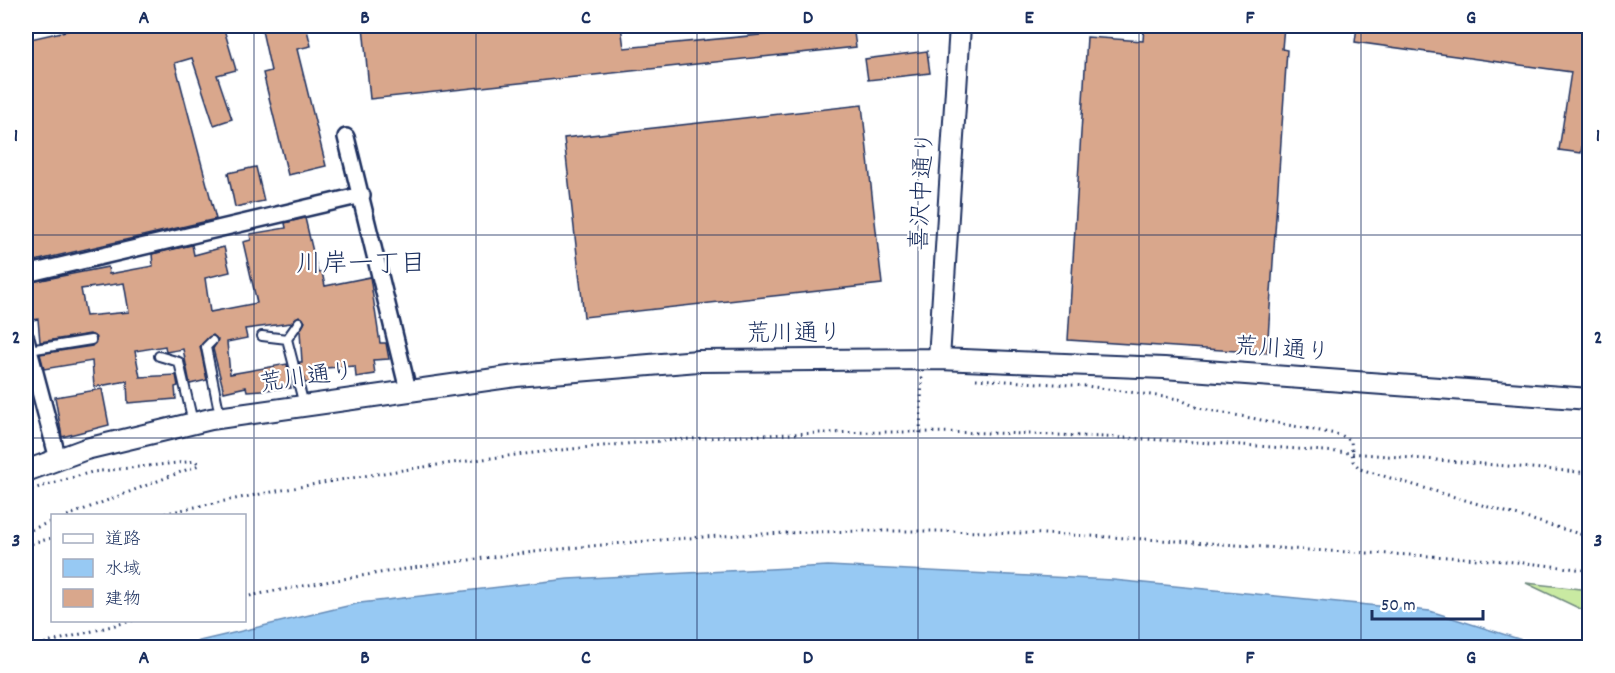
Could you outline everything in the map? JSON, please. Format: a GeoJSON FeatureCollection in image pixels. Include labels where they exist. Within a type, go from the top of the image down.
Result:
{"type":"FeatureCollection","features":[{"type":"Feature","properties":{"kind":"street","name":"喜沢中通り"},"geometry":{"type":"LineString","coordinates":[[931,359],[960,26]]}},
{"type":"Feature","properties":{"kind":"street"},"geometry":{"type":"LineString","coordinates":[[346,137],[408,390]]}},
{"type":"Feature","properties":{"kind":"street"},"geometry":{"type":"LineString","coordinates":[[26,273],[362,195]]}},
{"type":"Feature","properties":{"kind":"street"},"geometry":{"type":"LineString","coordinates":[[27,345],[58,459]]}},
{"type":"Feature","properties":{"kind":"street","name":"荒川通り"},"geometry":{"type":"LineString","coordinates":[[26,471],[86,449],[220,418],[516,376],[657,363],[931,359],[1164,368],[1581,398]]}},
{"type":"Feature","properties":{"kind":"lane"},"geometry":{"type":"LineString","coordinates":[[299,322],[287,339],[304,405]]}},
{"type":"Feature","properties":{"kind":"lane"},"geometry":{"type":"LineString","coordinates":[[262,336],[287,339]]}},
{"type":"Feature","properties":{"kind":"lane"},"geometry":{"type":"LineString","coordinates":[[27,345],[91,340]]}},
{"type":"Feature","properties":{"kind":"lane"},"geometry":{"type":"LineString","coordinates":[[212,341],[206,347],[220,418]]}},
{"type":"Feature","properties":{"kind":"lane"},"geometry":{"type":"LineString","coordinates":[[159,356],[179,362],[193,423]]}},
{"type":"Feature","properties":{"kind":"path"},"geometry":{"type":"LineString","coordinates":[[920,433],[931,359]]}},
{"type":"Feature","properties":{"kind":"path"},"geometry":{"type":"LineString","coordinates":[[968,378],[1086,386],[1179,399],[1198,408],[1341,435],[1351,441],[1351,453],[1360,469],[1590,537]]}},
{"type":"Feature","properties":{"kind":"path"},"geometry":{"type":"LineString","coordinates":[[163,514],[297,487],[461,461],[628,444],[763,435],[920,433],[1104,437],[1590,472]]}},
{"type":"Feature","properties":{"kind":"path"},"geometry":{"type":"LineString","coordinates":[[26,491],[92,472],[196,461],[199,465],[73,514]]}},
{"type":"Feature","properties":{"kind":"path"},"geometry":{"type":"LineString","coordinates":[[26,532],[51,521]]}},
{"type":"Feature","properties":{"kind":"path"},"geometry":{"type":"LineString","coordinates":[[246,597],[399,569],[555,549],[676,539],[835,531],[1067,534],[1470,560],[1590,571]]}},
{"type":"Feature","properties":{"kind":"path"},"geometry":{"type":"LineString","coordinates":[[26,545],[51,538]]}},
{"type":"Feature","properties":{"kind":"path"},"geometry":{"type":"LineString","coordinates":[[27,648],[131,622]]}},
{"type":"Feature","properties":{"kind":"green space"},"geometry":{"type":"Polygon","coordinates":[[[1526,583],[1589,590],[1589,613],[1526,583]]]}},
{"type":"Feature","properties":{"kind":"water"},"geometry":{"type":"Polygon","coordinates":[[[828,566],[1113,580],[1430,611],[1544,647],[174,647],[360,603],[568,579],[828,566]]]}},
{"type":"Feature","properties":{"kind":"building"},"geometry":{"type":"Polygon","coordinates":[[[88,26],[223,26],[236,70],[217,75],[232,119],[214,125],[192,58],[175,63],[216,219],[26,263],[26,40],[88,26]]]}},
{"type":"Feature","properties":{"kind":"building"},"geometry":{"type":"Polygon","coordinates":[[[261,26],[306,26],[311,46],[297,49],[326,166],[288,175],[263,73],[271,71],[261,26]]]}},
{"type":"Feature","properties":{"kind":"building"},"geometry":{"type":"Polygon","coordinates":[[[363,26],[621,26],[624,48],[853,26],[856,47],[370,99],[363,26]]]}},
{"type":"Feature","properties":{"kind":"building"},"geometry":{"type":"Polygon","coordinates":[[[1144,26],[1284,26],[1282,49],[1287,50],[1267,353],[1068,340],[1087,37],[1143,41],[1144,26]]]}},
{"type":"Feature","properties":{"kind":"building"},"geometry":{"type":"Polygon","coordinates":[[[1357,26],[1590,27],[1590,94],[1581,153],[1559,150],[1571,72],[1355,42],[1357,26]]]}},
{"type":"Feature","properties":{"kind":"building"},"geometry":{"type":"Polygon","coordinates":[[[927,51],[930,73],[868,80],[865,59],[927,51]]]}},
{"type":"Feature","properties":{"kind":"building"},"geometry":{"type":"Polygon","coordinates":[[[862,105],[882,284],[584,317],[564,138],[862,105]]]}},
{"type":"Feature","properties":{"kind":"building"},"geometry":{"type":"Polygon","coordinates":[[[256,167],[264,201],[235,207],[228,173],[256,167]]]}},
{"type":"Feature","properties":{"kind":"building"},"geometry":{"type":"Polygon","coordinates":[[[305,218],[318,273],[322,272],[325,286],[370,277],[380,343],[386,343],[389,359],[373,360],[375,374],[356,377],[355,366],[325,368],[326,382],[305,383],[299,362],[302,362],[300,331],[305,322],[299,316],[291,323],[245,329],[247,338],[227,342],[230,374],[287,364],[291,388],[247,391],[246,387],[224,392],[213,349],[218,340],[213,335],[200,346],[207,380],[190,384],[183,349],[166,352],[165,346],[135,351],[140,377],[176,375],[178,386],[175,387],[176,399],[128,403],[127,381],[94,387],[92,361],[44,369],[40,354],[92,346],[97,338],[90,334],[40,342],[38,319],[26,321],[26,283],[108,267],[109,274],[153,266],[152,254],[192,245],[194,255],[224,247],[230,272],[205,278],[210,312],[257,303],[243,242],[251,240],[250,234],[286,228],[285,223],[305,218]],[[124,283],[81,289],[86,316],[129,312],[124,283]]]}},
{"type":"Feature","properties":{"kind":"building"},"geometry":{"type":"Polygon","coordinates":[[[102,389],[109,425],[62,437],[55,397],[102,389]]]}},
{"type":"Feature","properties":{"kind":"district","name":"川岸一丁目"},"geometry":{"type":"Point","coordinates":[361,265]}}]}
